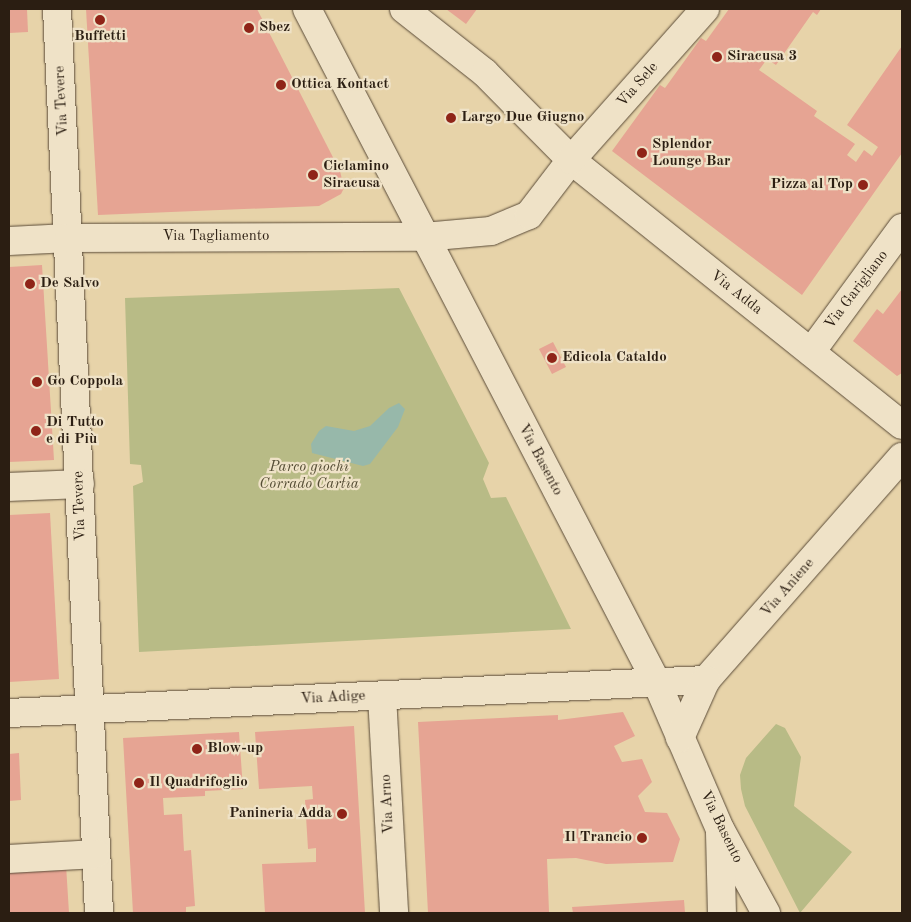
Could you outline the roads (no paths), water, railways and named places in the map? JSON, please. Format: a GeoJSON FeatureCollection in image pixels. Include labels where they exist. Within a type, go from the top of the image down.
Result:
{"type":"FeatureCollection","features":[{"type":"Feature","properties":{"kind":"street","name":"Via Tevere"},"geometry":{"type":"LineString","coordinates":[[57,9],[69,238],[98,913]]}},
{"type":"Feature","properties":{"kind":"street","name":"Via Basento"},"geometry":{"type":"LineString","coordinates":[[307,9],[657,683],[720,829],[766,913]]}},
{"type":"Feature","properties":{"kind":"street","name":"Via Adda"},"geometry":{"type":"LineString","coordinates":[[404,9],[484,73],[571,160],[902,425]]}},
{"type":"Feature","properties":{"kind":"street","name":"Via Sele"},"geometry":{"type":"LineString","coordinates":[[424,237],[491,230],[529,215],[571,160],[705,9]]}},
{"type":"Feature","properties":{"kind":"street","name":"Via Garigliano"},"geometry":{"type":"LineString","coordinates":[[811,352],[902,228]]}},
{"type":"Feature","properties":{"kind":"street","name":"Via Tagliamento"},"geometry":{"type":"LineString","coordinates":[[9,241],[69,238],[424,237]]}},
{"type":"Feature","properties":{"kind":"street","name":"Via Aniene"},"geometry":{"type":"LineString","coordinates":[[680,738],[706,680],[902,457]]}},
{"type":"Feature","properties":{"kind":"street"},"geometry":{"type":"LineString","coordinates":[[9,487],[80,484]]}},
{"type":"Feature","properties":{"kind":"street"},"geometry":{"type":"LineString","coordinates":[[657,683],[706,680]]}},
{"type":"Feature","properties":{"kind":"street","name":"Via Adige"},"geometry":{"type":"LineString","coordinates":[[9,713],[657,683]]}},
{"type":"Feature","properties":{"kind":"street","name":"Via Arno"},"geometry":{"type":"LineString","coordinates":[[382,696],[394,913]]}},
{"type":"Feature","properties":{"kind":"street"},"geometry":{"type":"LineString","coordinates":[[720,829],[722,913]]}},
{"type":"Feature","properties":{"kind":"street"},"geometry":{"type":"LineString","coordinates":[[9,859],[96,854]]}},
{"type":"Feature","properties":{"kind":"place","name":"Buffetti"},"geometry":{"type":"Point","coordinates":[100,20]}},
{"type":"Feature","properties":{"kind":"place","name":"Sbez"},"geometry":{"type":"Point","coordinates":[249,28]}},
{"type":"Feature","properties":{"kind":"place","name":"Siracusa 3"},"geometry":{"type":"Point","coordinates":[717,57]}},
{"type":"Feature","properties":{"kind":"place","name":"Ottica Kontact"},"geometry":{"type":"Point","coordinates":[281,85]}},
{"type":"Feature","properties":{"kind":"place","name":"Largo Due Giugno"},"geometry":{"type":"Point","coordinates":[451,118]}},
{"type":"Feature","properties":{"kind":"place","name":"Splendor Lounge Bar"},"geometry":{"type":"Point","coordinates":[642,153]}},
{"type":"Feature","properties":{"kind":"place","name":"Ciclamino Siracusa"},"geometry":{"type":"Point","coordinates":[313,175]}},
{"type":"Feature","properties":{"kind":"place","name":"Pizza al Top"},"geometry":{"type":"Point","coordinates":[863,185]}},
{"type":"Feature","properties":{"kind":"place","name":"De Salvo"},"geometry":{"type":"Point","coordinates":[30,284]}},
{"type":"Feature","properties":{"kind":"place","name":"Edicola Cataldo"},"geometry":{"type":"Point","coordinates":[552,358]}},
{"type":"Feature","properties":{"kind":"place","name":"Go Coppola"},"geometry":{"type":"Point","coordinates":[37,382]}},
{"type":"Feature","properties":{"kind":"place","name":"Di Tutto e di Più"},"geometry":{"type":"Point","coordinates":[36,431]}},
{"type":"Feature","properties":{"kind":"place","name":"Blow-up"},"geometry":{"type":"Point","coordinates":[197,749]}},
{"type":"Feature","properties":{"kind":"place","name":"Il Quadrifoglio"},"geometry":{"type":"Point","coordinates":[139,783]}},
{"type":"Feature","properties":{"kind":"place","name":"Panineria Adda"},"geometry":{"type":"Point","coordinates":[342,814]}},
{"type":"Feature","properties":{"kind":"place","name":"Il Trancio"},"geometry":{"type":"Point","coordinates":[642,838]}},
{"type":"Feature","properties":{"kind":"park label","name":"Parco giochi Corrado Cartia"},"geometry":{"type":"Point","coordinates":[309,476]}}]}
